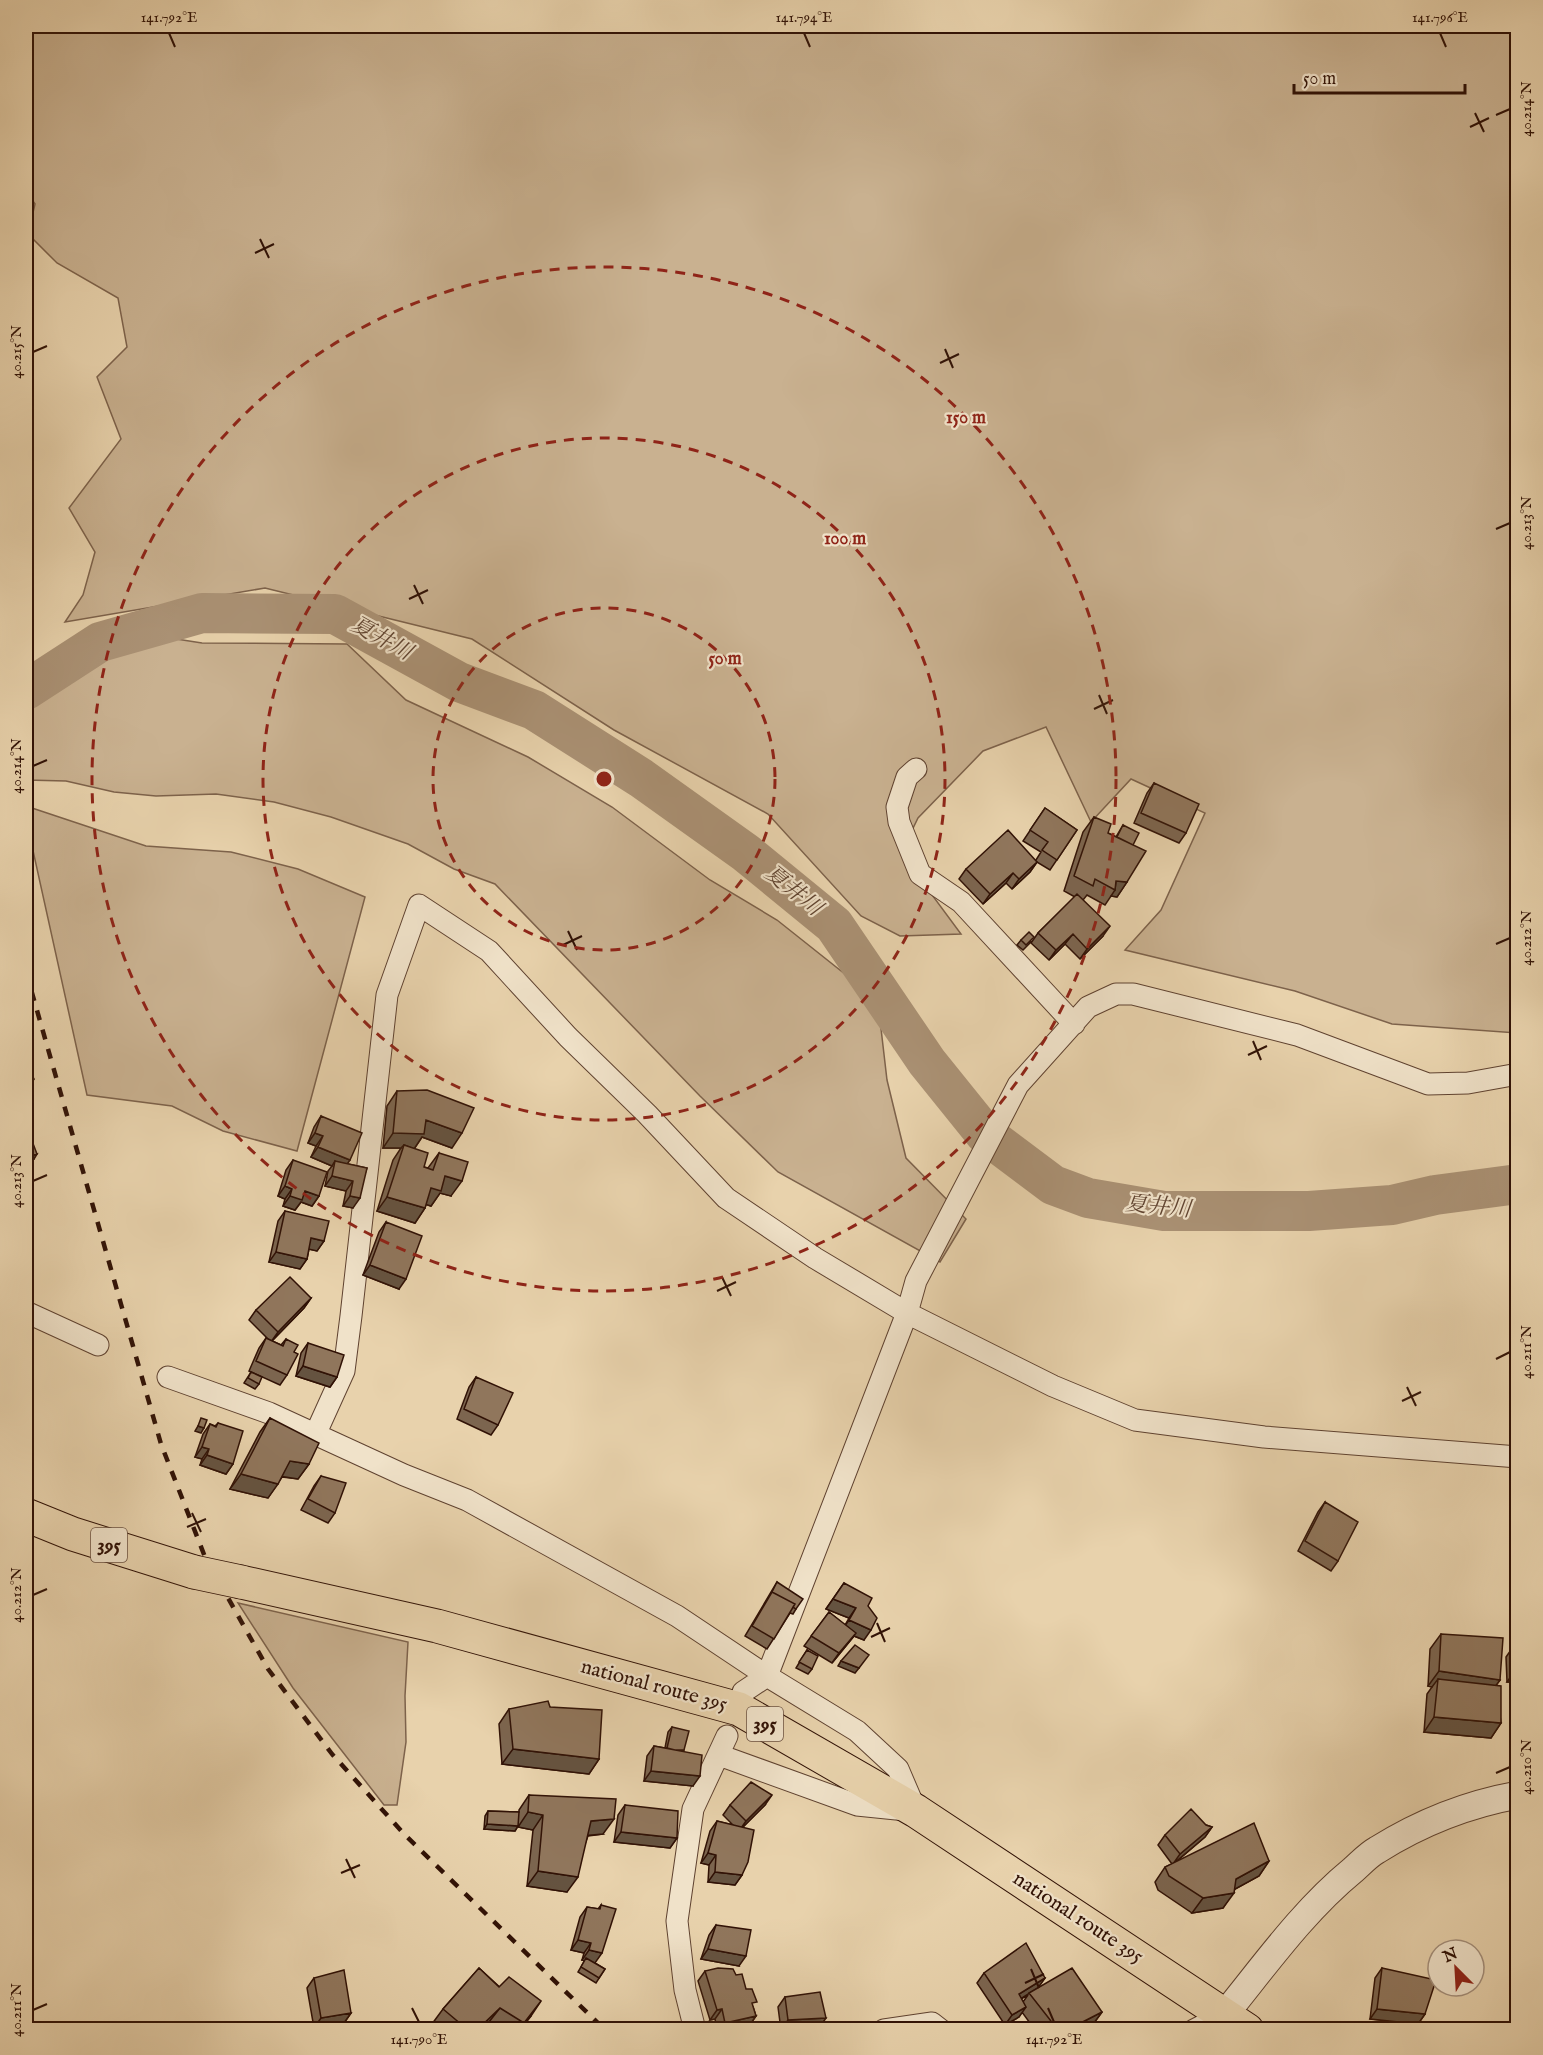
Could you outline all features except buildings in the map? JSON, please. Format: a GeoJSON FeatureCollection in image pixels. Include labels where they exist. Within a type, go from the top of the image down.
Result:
{"type":"FeatureCollection","features":[{"type":"Feature","properties":{"kind":"highway","name":"national route 395"},"geometry":{"type":"LineString","coordinates":[[26,1515],[73,1534],[194,1572],[437,1626],[739,1709],[916,1810],[1236,2022]]}},
{"type":"Feature","properties":{"kind":"street"},"geometry":{"type":"LineString","coordinates":[[916,769],[907,777],[897,807],[899,822],[920,874],[961,902],[1074,1024]]}},
{"type":"Feature","properties":{"kind":"street"},"geometry":{"type":"LineString","coordinates":[[315,1435],[344,1371],[387,995],[419,905],[489,951],[568,1037],[647,1114],[726,1198],[815,1258],[908,1313],[1053,1386],[1135,1420],[1264,1437],[1518,1457]]}},
{"type":"Feature","properties":{"kind":"street"},"geometry":{"type":"LineString","coordinates":[[743,1692],[767,1676],[908,1313],[916,1281],[1018,1085],[1088,1007],[1116,994],[1133,994],[1297,1035],[1428,1084],[1468,1083],[1518,1074]]}},
{"type":"Feature","properties":{"kind":"street"},"geometry":{"type":"LineString","coordinates":[[26,1312],[98,1345]]}},
{"type":"Feature","properties":{"kind":"street"},"geometry":{"type":"LineString","coordinates":[[168,1377],[269,1413],[404,1475],[467,1500],[677,1616],[767,1676],[857,1731],[898,1769],[916,1810],[857,1805],[719,1755]]}},
{"type":"Feature","properties":{"kind":"street"},"geometry":{"type":"LineString","coordinates":[[695,2030],[685,1990],[677,1921],[693,1809],[727,1736]]}},
{"type":"Feature","properties":{"kind":"street"},"geometry":{"type":"LineString","coordinates":[[1194,2030],[1236,2022],[1300,1922],[1336,1884],[1376,1850],[1424,1824],[1484,1801],[1518,1795]]}},
{"type":"Feature","properties":{"kind":"street"},"geometry":{"type":"LineString","coordinates":[[884,2030],[932,2022],[941,2030]]}},
{"type":"Feature","properties":{"kind":"shaded area"},"geometry":{"type":"Polygon","coordinates":[[[26,26],[1517,26],[1517,1033],[1392,1024],[1295,991],[1125,950],[1161,910],[1205,813],[1131,779],[1091,822],[1046,727],[983,751],[918,818],[901,853],[961,934],[900,936],[861,916],[768,814],[614,730],[472,639],[265,588],[65,622],[83,595],[95,552],[69,508],[121,439],[97,377],[127,347],[118,298],[57,263],[28,234],[35,204],[26,191],[26,26]]]}},
{"type":"Feature","properties":{"kind":"shaded area"},"geometry":{"type":"Polygon","coordinates":[[[157,636],[202,643],[347,644],[406,700],[528,757],[612,807],[710,880],[777,920],[870,994],[880,1020],[887,1080],[906,1158],[966,1219],[940,1262],[778,1172],[700,1096],[495,884],[454,869],[408,844],[331,817],[274,802],[216,794],[156,796],[114,792],[66,781],[26,780],[26,711],[93,659],[157,636]]]}},
{"type":"Feature","properties":{"kind":"shaded area"},"geometry":{"type":"Polygon","coordinates":[[[26,806],[146,846],[231,852],[298,869],[365,897],[297,1151],[223,1131],[172,1106],[87,1095],[26,819],[26,806]]]}},
{"type":"Feature","properties":{"kind":"shaded area"},"geometry":{"type":"Polygon","coordinates":[[[238,1603],[408,1642],[405,1696],[406,1742],[397,1805],[384,1805],[293,1688],[238,1603]]]}},
{"type":"Feature","properties":{"kind":"waterway","name":"夏井川"},"geometry":{"type":"LineString","coordinates":[[26,690],[100,642],[202,613],[335,614],[459,682],[534,710],[641,778],[746,853],[834,925],[927,1062],[985,1134],[1053,1185],[1088,1198],[1164,1211],[1309,1211],[1392,1205],[1435,1195],[1518,1184]]}},
{"type":"Feature","properties":{"kind":"railway"},"geometry":{"type":"LineString","coordinates":[[26,972],[161,1444],[205,1557],[268,1669],[332,1754],[405,1835],[605,2030]]}}]}
